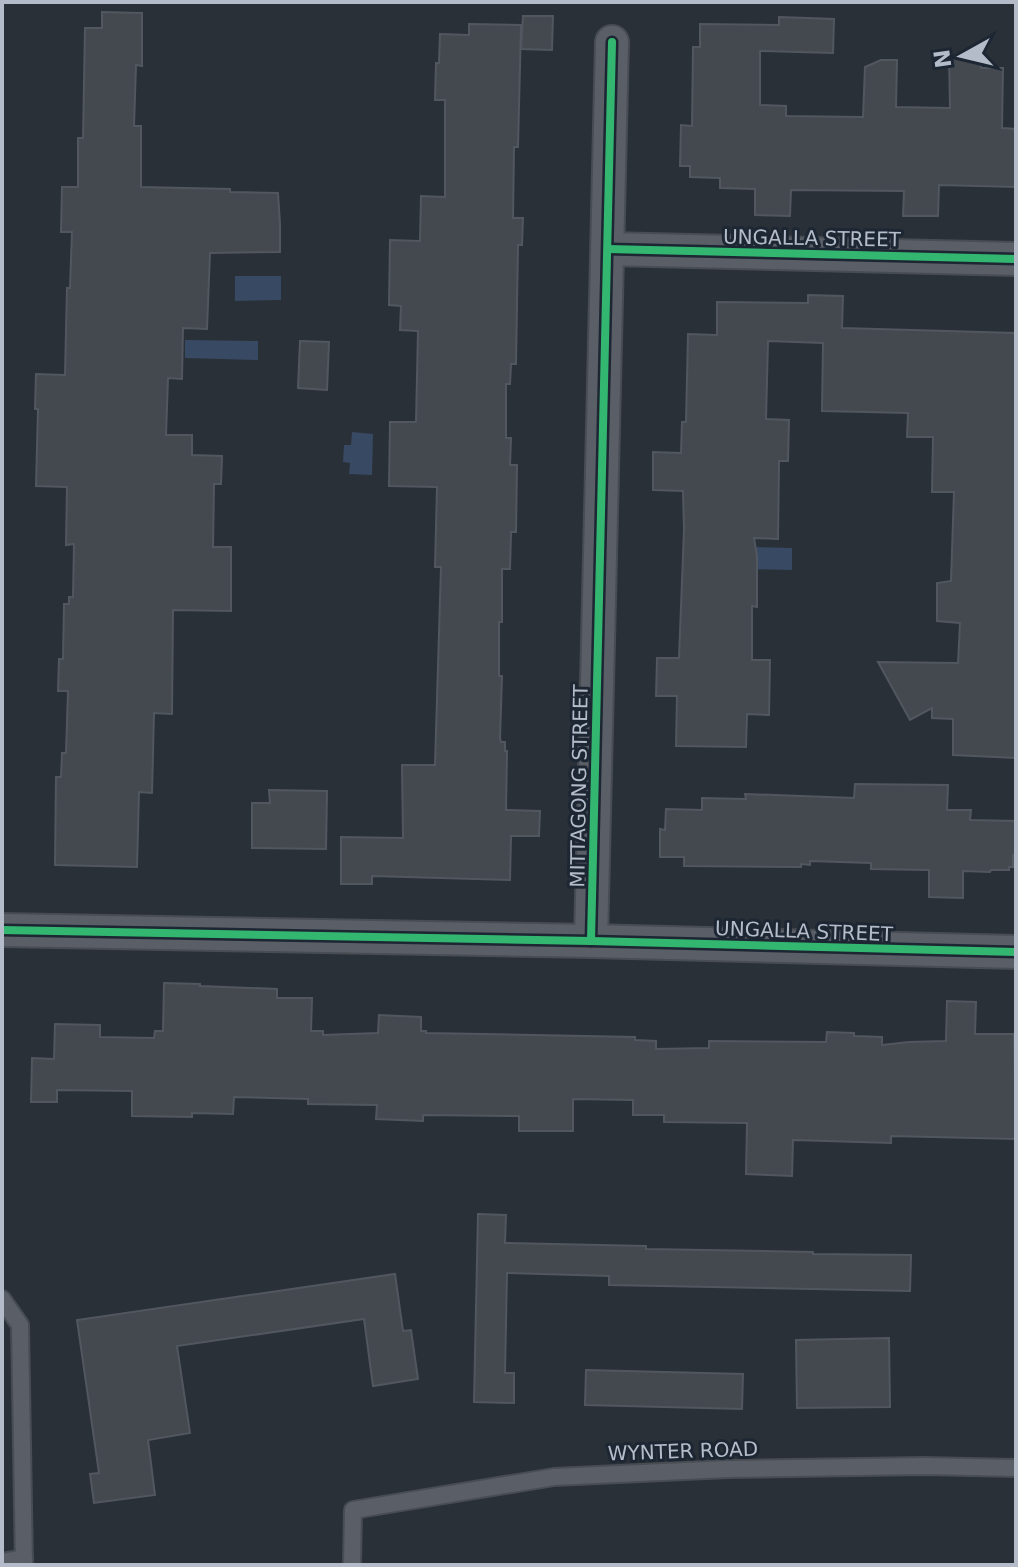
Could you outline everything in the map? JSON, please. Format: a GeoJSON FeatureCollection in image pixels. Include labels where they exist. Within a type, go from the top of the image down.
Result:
{"type":"FeatureCollection","features":[{"type":"Feature","properties":{"kind":"street","name":"MITTAGONG STREET"},"geometry":{"type":"LineString","coordinates":[[591,941],[612,42]]}},
{"type":"Feature","properties":{"kind":"street","name":"UNGALLA STREET"},"geometry":{"type":"LineString","coordinates":[[608,249],[1016,259]]}},
{"type":"Feature","properties":{"kind":"street"},"geometry":{"type":"LineString","coordinates":[[2,930],[591,941]]}},
{"type":"Feature","properties":{"kind":"street","name":"UNGALLA STREET"},"geometry":{"type":"LineString","coordinates":[[591,941],[1016,952]]}},
{"type":"Feature","properties":{"kind":"lane"},"geometry":{"type":"LineString","coordinates":[[2,1299],[20,1325],[24,1562],[2,1562]]}},
{"type":"Feature","properties":{"kind":"lane","name":"WYNTER ROAD"},"geometry":{"type":"LineString","coordinates":[[352,1565],[353,1510],[554,1477],[728,1469],[1016,1468]]}},
{"type":"Feature","properties":{"kind":"water"},"geometry":{"type":"Polygon","coordinates":[[[235,276],[281,276],[281,300],[235,301],[235,276]]]}},
{"type":"Feature","properties":{"kind":"water"},"geometry":{"type":"Polygon","coordinates":[[[185,340],[258,341],[258,360],[185,358],[185,340]]]}},
{"type":"Feature","properties":{"kind":"water"},"geometry":{"type":"Polygon","coordinates":[[[352,432],[373,434],[372,475],[349,474],[350,463],[343,462],[344,445],[351,445],[352,432]]]}},
{"type":"Feature","properties":{"kind":"water"},"geometry":{"type":"Polygon","coordinates":[[[748,547],[792,548],[792,570],[747,569],[748,547]]]}},
{"type":"Feature","properties":{"kind":"building"},"geometry":{"type":"Polygon","coordinates":[[[102,12],[142,13],[142,66],[136,65],[134,126],[141,126],[141,187],[278,193],[280,224],[280,252],[210,253],[207,329],[183,328],[182,379],[168,378],[166,435],[192,435],[192,455],[222,456],[221,484],[214,484],[213,547],[231,547],[231,611],[173,610],[172,714],[154,713],[152,793],[139,792],[137,867],[55,865],[56,777],[61,777],[62,753],[66,753],[68,691],[58,691],[59,659],[63,659],[64,604],[69,604],[69,597],[73,597],[74,544],[66,545],[67,487],[36,486],[36,374],[65,375],[72,232],[61,232],[62,187],[78,187],[78,138],[83,138],[85,28],[102,28],[102,12]]]}},
{"type":"Feature","properties":{"kind":"building"},"geometry":{"type":"Polygon","coordinates":[[[523,16],[553,16],[552,50],[521,49],[523,16]]]}},
{"type":"Feature","properties":{"kind":"building"},"geometry":{"type":"Polygon","coordinates":[[[779,17],[834,19],[833,53],[760,51],[760,105],[786,106],[786,116],[863,117],[865,67],[881,60],[897,60],[896,107],[950,108],[949,56],[979,56],[981,68],[1003,68],[1002,128],[1016,129],[1016,187],[939,185],[938,216],[903,216],[904,191],[791,190],[790,216],[755,215],[755,189],[720,188],[720,178],[690,177],[690,166],[680,166],[681,125],[692,126],[693,47],[700,47],[700,24],[779,25],[779,17]]]}},
{"type":"Feature","properties":{"kind":"building"},"geometry":{"type":"Polygon","coordinates":[[[469,24],[521,25],[513,218],[523,218],[522,245],[518,245],[516,364],[511,364],[510,384],[506,384],[506,438],[511,438],[510,465],[517,465],[516,532],[511,532],[510,569],[502,569],[500,738],[501,742],[505,742],[507,751],[506,810],[540,811],[539,836],[511,836],[510,880],[372,876],[372,884],[341,884],[341,837],[403,838],[402,765],[435,765],[441,567],[435,567],[437,487],[389,486],[390,422],[416,422],[418,331],[400,330],[401,306],[389,305],[390,240],[420,241],[421,196],[445,197],[445,100],[435,100],[440,34],[469,35],[469,24]]]}},
{"type":"Feature","properties":{"kind":"building"},"geometry":{"type":"Polygon","coordinates":[[[808,295],[843,296],[842,328],[1016,333],[1016,758],[953,755],[953,719],[932,718],[932,708],[910,720],[878,662],[958,663],[960,623],[937,621],[937,583],[951,581],[954,492],[932,492],[933,437],[907,437],[908,413],[822,411],[823,343],[768,341],[766,419],[789,420],[788,461],[779,461],[778,539],[754,538],[757,607],[752,606],[752,660],[770,660],[769,715],[747,714],[746,747],[676,746],[677,696],[656,696],[657,658],[679,658],[683,491],[653,490],[653,452],[681,453],[682,422],[686,422],[688,334],[717,335],[717,302],[808,303],[808,295]]]}},
{"type":"Feature","properties":{"kind":"building"},"geometry":{"type":"Polygon","coordinates":[[[300,341],[329,342],[327,390],[298,388],[300,341]]]}},
{"type":"Feature","properties":{"kind":"building"},"geometry":{"type":"Polygon","coordinates":[[[855,784],[948,785],[947,810],[971,810],[970,820],[1016,821],[1013,867],[990,872],[963,871],[963,898],[929,897],[929,870],[871,869],[871,863],[810,861],[810,865],[801,864],[801,867],[684,866],[684,857],[660,857],[660,829],[665,830],[666,809],[702,810],[702,798],[746,799],[745,794],[854,798],[855,784]]]}},
{"type":"Feature","properties":{"kind":"building"},"geometry":{"type":"Polygon","coordinates":[[[269,790],[327,791],[326,849],[252,848],[252,803],[270,803],[269,790]]]}},
{"type":"Feature","properties":{"kind":"building"},"geometry":{"type":"Polygon","coordinates":[[[164,983],[277,989],[277,998],[312,998],[311,1031],[323,1031],[323,1035],[378,1033],[379,1015],[421,1017],[421,1031],[426,1033],[635,1037],[635,1040],[656,1041],[656,1049],[709,1048],[709,1041],[826,1042],[827,1032],[882,1037],[882,1045],[946,1041],[947,1001],[976,1002],[975,1034],[1014,1034],[1016,1139],[891,1136],[891,1143],[793,1140],[792,1176],[746,1174],[747,1123],[664,1122],[664,1115],[633,1115],[633,1100],[573,1099],[573,1131],[519,1131],[519,1116],[423,1115],[423,1121],[376,1119],[377,1105],[308,1104],[308,1099],[234,1097],[233,1114],[192,1113],[192,1117],[132,1116],[132,1091],[57,1090],[57,1102],[31,1102],[32,1058],[54,1059],[55,1024],[100,1025],[100,1037],[154,1038],[155,1031],[163,1031],[164,983]]]}},
{"type":"Feature","properties":{"kind":"building"},"geometry":{"type":"Polygon","coordinates":[[[478,1214],[506,1215],[505,1243],[911,1255],[910,1291],[609,1285],[609,1276],[507,1273],[505,1373],[514,1373],[514,1403],[474,1402],[478,1214]]]}},
{"type":"Feature","properties":{"kind":"building"},"geometry":{"type":"Polygon","coordinates":[[[395,1274],[403,1331],[411,1330],[418,1379],[373,1386],[364,1319],[177,1346],[190,1433],[148,1440],[155,1495],[94,1503],[90,1474],[99,1473],[77,1320],[395,1274]]]}},
{"type":"Feature","properties":{"kind":"building"},"geometry":{"type":"Polygon","coordinates":[[[889,1338],[890,1407],[797,1408],[796,1340],[889,1338]]]}},
{"type":"Feature","properties":{"kind":"building"},"geometry":{"type":"Polygon","coordinates":[[[586,1370],[743,1374],[742,1409],[585,1405],[586,1370]]]}},
{"type":"Feature","properties":{"kind":"cycle path"},"geometry":{"type":"LineString","coordinates":[[2,930],[591,941],[612,42]]}},
{"type":"Feature","properties":{"kind":"cycle path"},"geometry":{"type":"LineString","coordinates":[[608,249],[1016,259]]}},
{"type":"Feature","properties":{"kind":"cycle path"},"geometry":{"type":"LineString","coordinates":[[591,941],[1016,952]]}}]}
